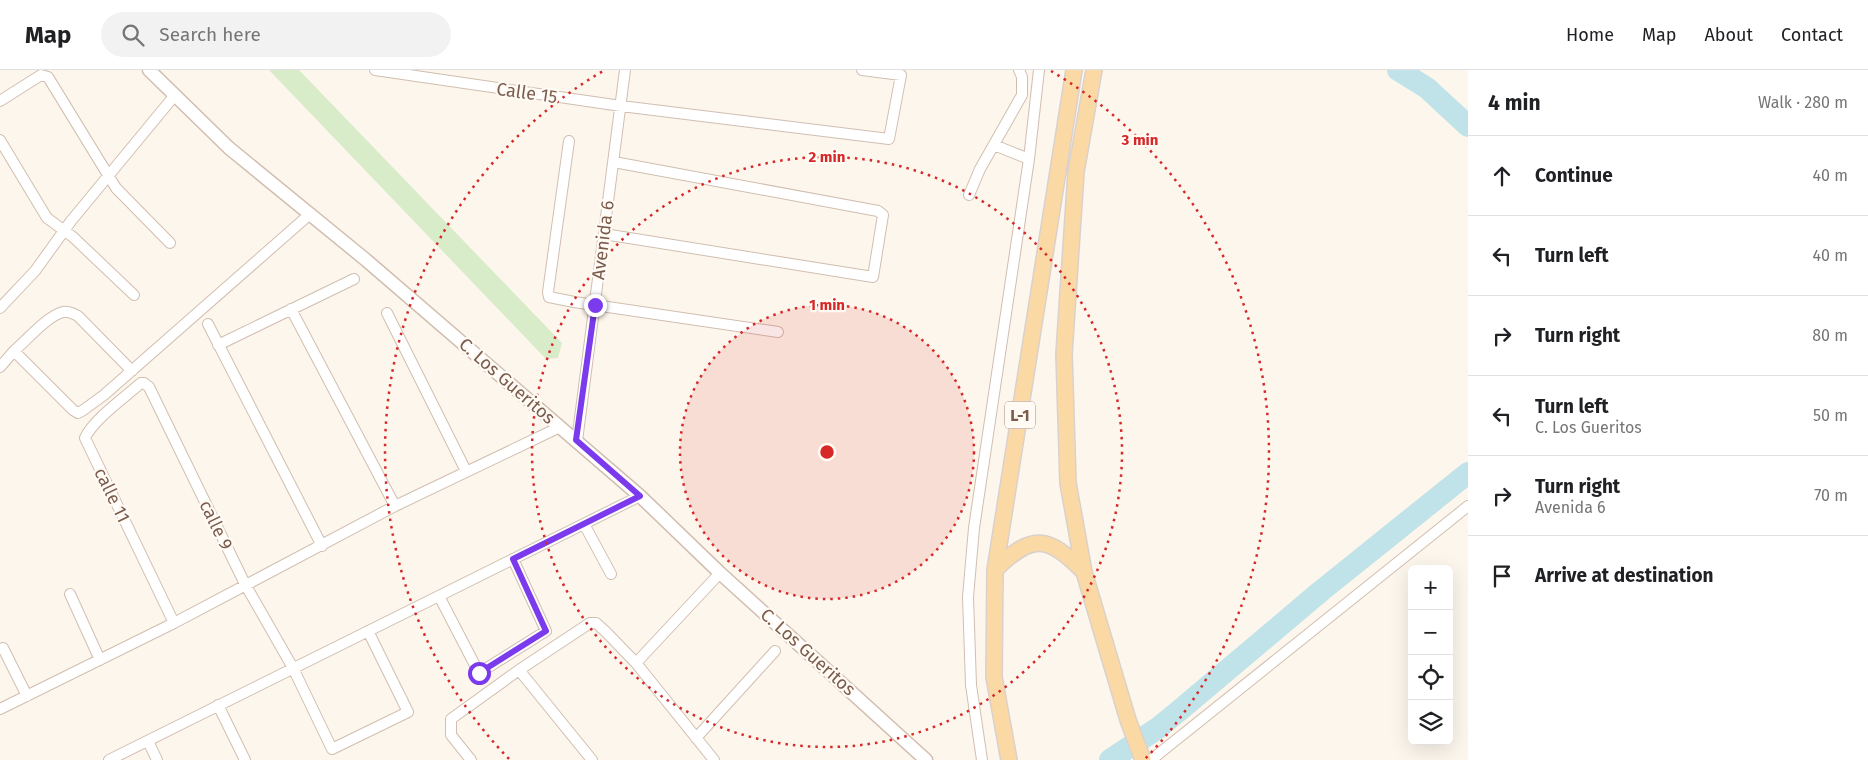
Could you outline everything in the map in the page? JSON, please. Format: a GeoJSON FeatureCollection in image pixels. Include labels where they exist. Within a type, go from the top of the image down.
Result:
{"type":"FeatureCollection","features":[{"type":"Feature","properties":{"kind":"main road","name":"L-1"},"geometry":{"type":"LineString","coordinates":[[1009,760],[994,677],[995,570],[1074,70]]}},
{"type":"Feature","properties":{"kind":"main road"},"geometry":{"type":"LineString","coordinates":[[1094,70],[1076,172],[1064,354],[1068,483],[1084,572],[1128,720],[1141,755]]}},
{"type":"Feature","properties":{"kind":"main road"},"geometry":{"type":"LineString","coordinates":[[995,570],[1009,556],[1027,544],[1044,543],[1066,555],[1084,572]]}},
{"type":"Feature","properties":{"kind":"street","name":"C. Los Gueritos"},"geometry":{"type":"LineString","coordinates":[[149,70],[230,148],[640,496],[720,573],[926,760]]}},
{"type":"Feature","properties":{"kind":"street","name":"Calle 15"},"geometry":{"type":"LineString","coordinates":[[374,70],[621,106],[889,139],[901,76],[862,70]]}},
{"type":"Feature","properties":{"kind":"street","name":"Avenida 6"},"geometry":{"type":"LineString","coordinates":[[576,440],[625,70]]}},
{"type":"Feature","properties":{"kind":"street"},"geometry":{"type":"LineString","coordinates":[[969,195],[980,169],[1022,95],[1022,77],[1019,70]]}},
{"type":"Feature","properties":{"kind":"street"},"geometry":{"type":"LineString","coordinates":[[982,760],[971,685],[968,597],[971,558],[1029,159],[1039,70]]}},
{"type":"Feature","properties":{"kind":"street"},"geometry":{"type":"LineString","coordinates":[[0,101],[41,76],[48,77],[116,188],[170,244]]}},
{"type":"Feature","properties":{"kind":"street"},"geometry":{"type":"LineString","coordinates":[[2,302],[35,270],[64,230],[175,95]]}},
{"type":"Feature","properties":{"kind":"street"},"geometry":{"type":"LineString","coordinates":[[0,140],[44,213],[134,295]]}},
{"type":"Feature","properties":{"kind":"street"},"geometry":{"type":"LineString","coordinates":[[569,141],[548,292],[549,297],[778,332]]}},
{"type":"Feature","properties":{"kind":"street"},"geometry":{"type":"LineString","coordinates":[[994,144],[1029,159]]}},
{"type":"Feature","properties":{"kind":"street"},"geometry":{"type":"LineString","coordinates":[[604,234],[873,277],[883,215],[878,210],[614,162]]}},
{"type":"Feature","properties":{"kind":"street"},"geometry":{"type":"LineString","coordinates":[[14,351],[33,372],[78,413],[104,395],[132,371],[310,214]]}},
{"type":"Feature","properties":{"kind":"street"},"geometry":{"type":"LineString","coordinates":[[218,345],[354,278]]}},
{"type":"Feature","properties":{"kind":"street"},"geometry":{"type":"LineString","coordinates":[[292,309],[395,506]]}},
{"type":"Feature","properties":{"kind":"street"},"geometry":{"type":"LineString","coordinates":[[0,367],[14,351],[50,319],[63,312],[70,312],[78,316],[132,371]]}},
{"type":"Feature","properties":{"kind":"street"},"geometry":{"type":"LineString","coordinates":[[387,312],[466,471]]}},
{"type":"Feature","properties":{"kind":"street"},"geometry":{"type":"LineString","coordinates":[[208,324],[322,546]]}},
{"type":"Feature","properties":{"kind":"street","name":"calle 9"},"geometry":{"type":"LineString","coordinates":[[141,383],[149,387],[245,584],[293,668],[332,749],[408,712],[368,631]]}},
{"type":"Feature","properties":{"kind":"street","name":"calle 11"},"geometry":{"type":"LineString","coordinates":[[141,383],[107,412],[88,432],[85,438],[174,623]]}},
{"type":"Feature","properties":{"kind":"street"},"geometry":{"type":"LineString","coordinates":[[0,709],[174,623],[395,506],[560,427]]}},
{"type":"Feature","properties":{"kind":"street"},"geometry":{"type":"LineString","coordinates":[[109,760],[640,496]]}},
{"type":"Feature","properties":{"kind":"street"},"geometry":{"type":"LineString","coordinates":[[1151,760],[1468,506]]}},
{"type":"Feature","properties":{"kind":"street"},"geometry":{"type":"LineString","coordinates":[[584,524],[611,574]]}},
{"type":"Feature","properties":{"kind":"street"},"geometry":{"type":"LineString","coordinates":[[439,596],[479,673],[546,631],[513,559]]}},
{"type":"Feature","properties":{"kind":"street"},"geometry":{"type":"LineString","coordinates":[[636,663],[720,573]]}},
{"type":"Feature","properties":{"kind":"street"},"geometry":{"type":"LineString","coordinates":[[70,594],[100,660]]}},
{"type":"Feature","properties":{"kind":"street"},"geometry":{"type":"LineString","coordinates":[[471,760],[451,735],[451,720],[519,670],[590,624],[596,624],[636,663],[714,760]]}},
{"type":"Feature","properties":{"kind":"street"},"geometry":{"type":"LineString","coordinates":[[3,648],[27,696]]}},
{"type":"Feature","properties":{"kind":"street"},"geometry":{"type":"LineString","coordinates":[[696,738],[775,651]]}},
{"type":"Feature","properties":{"kind":"street"},"geometry":{"type":"LineString","coordinates":[[519,670],[592,760]]}},
{"type":"Feature","properties":{"kind":"street"},"geometry":{"type":"LineString","coordinates":[[218,705],[245,760]]}},
{"type":"Feature","properties":{"kind":"street"},"geometry":{"type":"LineString","coordinates":[[148,741],[157,760]]}},
{"type":"Feature","properties":{"kind":"green space"},"geometry":{"type":"Polygon","coordinates":[[[269,70],[299,70],[562,343],[558,358],[546,359],[269,70]]]}},
{"type":"Feature","properties":{"kind":"waterway"},"geometry":{"type":"LineString","coordinates":[[1398,70],[1427,88],[1468,126]]}},
{"type":"Feature","properties":{"kind":"waterway"},"geometry":{"type":"LineString","coordinates":[[1110,760],[1158,728],[1321,591],[1468,473]]}},
{"type":"Feature","properties":{"kind":"route"},"geometry":{"type":"LineString","coordinates":[[479,673],[546,631],[513,559],[640,496],[576,440],[595,305]]}}]}
